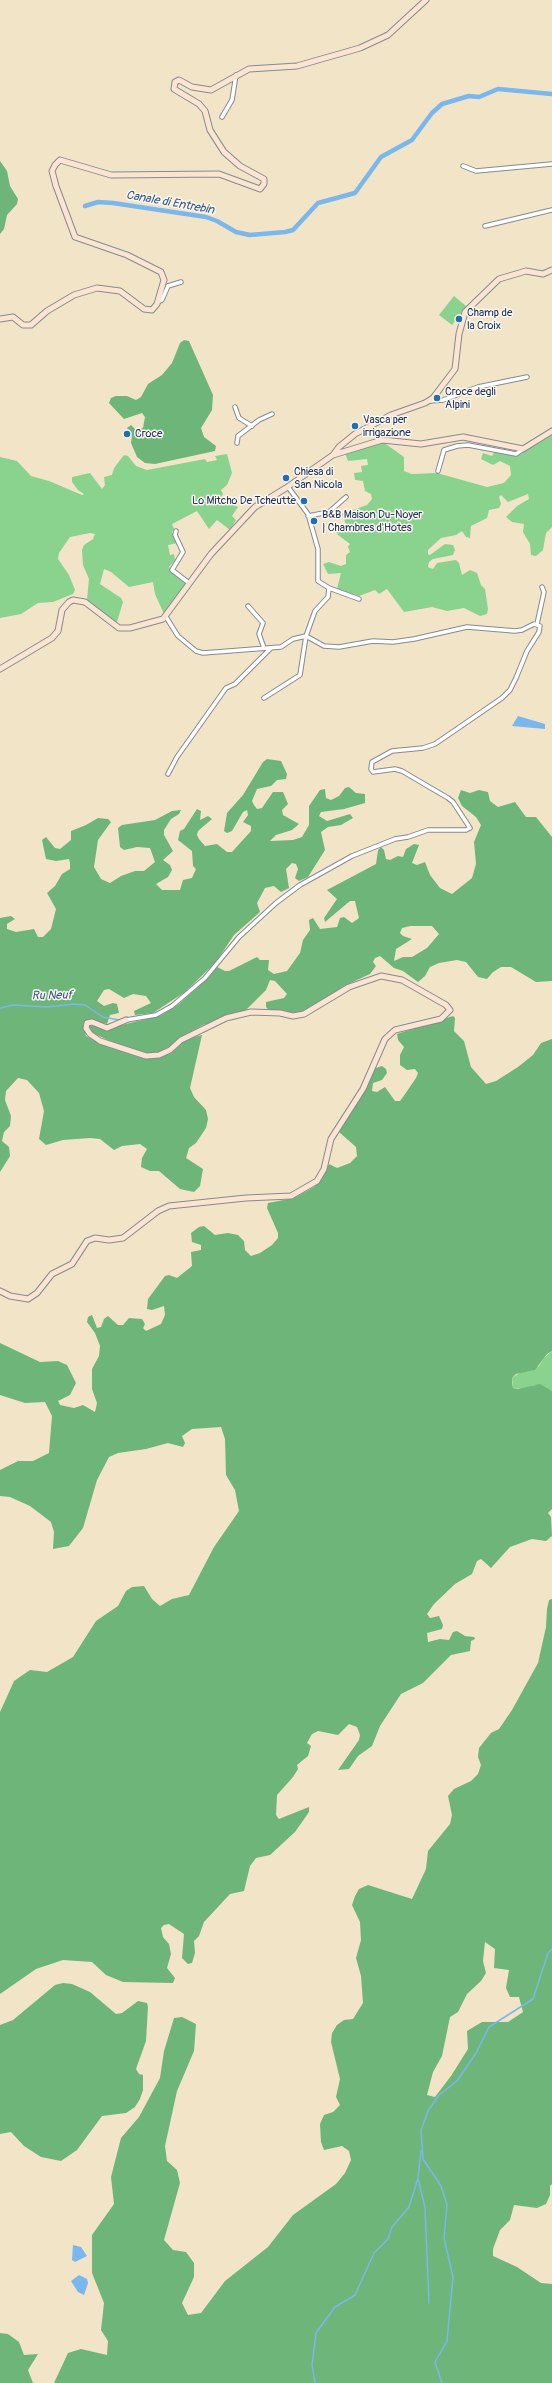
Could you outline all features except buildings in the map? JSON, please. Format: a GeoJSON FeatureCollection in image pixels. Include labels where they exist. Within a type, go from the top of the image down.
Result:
{"type":"FeatureCollection","features":[{"type":"Feature","properties":{"kind":"street"},"geometry":{"type":"LineString","coordinates":[[158,302],[164,280],[161,272],[127,255],[75,238],[56,186],[52,171],[55,165],[60,160],[66,160],[87,169],[111,175],[219,174],[260,189],[264,184],[264,179],[240,166],[224,152],[210,130],[202,108],[173,88],[175,82],[179,80],[192,88],[211,90],[219,88],[236,75],[254,68],[297,66],[371,44],[388,35],[426,0]]}},
{"type":"Feature","properties":{"kind":"street"},"geometry":{"type":"LineString","coordinates":[[222,117],[232,100],[236,75]]}},
{"type":"Feature","properties":{"kind":"street"},"geometry":{"type":"LineString","coordinates":[[463,166],[476,172],[552,164]]}},
{"type":"Feature","properties":{"kind":"street"},"geometry":{"type":"LineString","coordinates":[[485,226],[552,210]]}},
{"type":"Feature","properties":{"kind":"street"},"geometry":{"type":"LineString","coordinates":[[430,401],[455,369],[459,334],[465,312],[470,306],[499,279],[526,271],[543,274],[552,270]]}},
{"type":"Feature","properties":{"kind":"street"},"geometry":{"type":"LineString","coordinates":[[0,320],[13,318],[23,325],[31,325],[47,311],[74,295],[97,288],[120,290],[144,309],[152,310],[158,302],[162,300],[168,286],[181,282]]}},
{"type":"Feature","properties":{"kind":"street"},"geometry":{"type":"LineString","coordinates":[[0,668],[52,638],[58,631],[62,610],[69,602],[78,600],[85,602],[119,628],[130,628],[160,621],[166,617],[189,582],[211,554],[255,507],[288,487],[333,455],[343,442],[361,430],[391,415],[430,401],[444,400],[478,387],[526,378]]}},
{"type":"Feature","properties":{"kind":"street"},"geometry":{"type":"LineString","coordinates":[[235,407],[239,418],[252,426]]}},
{"type":"Feature","properties":{"kind":"street"},"geometry":{"type":"LineString","coordinates":[[238,443],[238,436],[272,414]]}},
{"type":"Feature","properties":{"kind":"street"},"geometry":{"type":"LineString","coordinates":[[438,470],[444,450],[468,444],[516,454],[552,431]]}},
{"type":"Feature","properties":{"kind":"street"},"geometry":{"type":"LineString","coordinates":[[333,455],[382,440],[421,444],[463,437],[523,449]]}},
{"type":"Feature","properties":{"kind":"street"},"geometry":{"type":"LineString","coordinates":[[288,487],[308,516],[318,549],[317,577],[320,583],[328,588],[359,599]]}},
{"type":"Feature","properties":{"kind":"street"},"geometry":{"type":"LineString","coordinates":[[308,516],[329,512],[346,496]]}},
{"type":"Feature","properties":{"kind":"street"},"geometry":{"type":"LineString","coordinates":[[176,530],[175,535],[183,552],[172,570],[189,582]]}},
{"type":"Feature","properties":{"kind":"street"},"geometry":{"type":"LineString","coordinates":[[0,1291],[10,1296],[28,1299],[38,1293],[52,1274],[72,1264],[87,1241],[95,1238],[109,1240],[123,1238],[154,1214],[169,1206],[246,1198],[291,1196],[317,1181],[324,1169],[331,1139],[363,1089],[385,1040],[395,1030],[441,1018],[450,1010],[446,1005],[402,980],[381,976],[349,987],[304,1014],[252,1012],[226,1018],[181,1040],[170,1050],[158,1055],[146,1056],[100,1041],[90,1034],[86,1028],[87,1023],[92,1022],[106,1028],[126,1020],[156,1014],[172,1006],[205,978],[239,937],[276,903],[300,885],[352,856],[395,838],[408,837],[428,830],[466,830],[470,828],[453,802],[448,798],[402,771],[395,769],[373,772],[371,769],[372,762],[392,751],[423,748],[435,744],[502,698],[510,690],[527,651],[539,632],[540,626],[537,624],[544,592],[542,587]]}},
{"type":"Feature","properties":{"kind":"street"},"geometry":{"type":"LineString","coordinates":[[264,698],[300,675],[306,636],[315,611],[328,597],[328,588]]}},
{"type":"Feature","properties":{"kind":"street"},"geometry":{"type":"LineString","coordinates":[[248,606],[263,623],[259,634],[264,648]]}},
{"type":"Feature","properties":{"kind":"street"},"geometry":{"type":"LineString","coordinates":[[166,617],[178,636],[200,652],[281,647],[293,639],[306,636],[324,646],[339,647],[367,642],[393,642],[414,639],[467,627],[515,631],[537,624]]}},
{"type":"Feature","properties":{"kind":"street"},"geometry":{"type":"LineString","coordinates":[[168,774],[177,757],[226,688],[235,684],[271,648]]}},
{"type":"Feature","properties":{"kind":"green space"},"geometry":{"type":"Polygon","coordinates":[[[0,161],[7,171],[10,186],[18,199],[17,204],[7,215],[4,229],[0,234],[0,161]]]}},
{"type":"Feature","properties":{"kind":"green space"},"geometry":{"type":"Polygon","coordinates":[[[454,296],[466,306],[452,325],[439,315],[454,296]]]}},
{"type":"Feature","properties":{"kind":"green space"},"geometry":{"type":"Polygon","coordinates":[[[184,340],[189,341],[213,395],[212,410],[201,428],[204,437],[216,446],[215,451],[155,464],[145,463],[137,457],[131,443],[132,436],[127,428],[131,425],[136,430],[143,428],[145,417],[142,413],[124,419],[109,403],[111,398],[116,396],[127,396],[136,400],[141,397],[148,384],[162,375],[172,363],[180,343],[184,340]]]}},
{"type":"Feature","properties":{"kind":"green space"},"geometry":{"type":"Polygon","coordinates":[[[552,434],[552,527],[546,533],[543,550],[536,556],[531,555],[530,544],[523,532],[524,524],[512,522],[506,517],[517,506],[529,499],[528,494],[508,502],[501,495],[499,497],[501,504],[499,508],[489,510],[487,518],[471,526],[470,538],[466,537],[462,531],[456,535],[441,538],[428,550],[428,554],[430,555],[445,544],[453,545],[455,550],[453,555],[433,559],[429,562],[428,567],[433,569],[437,563],[456,560],[459,563],[462,575],[470,570],[477,573],[481,585],[485,589],[488,609],[487,614],[480,616],[464,608],[447,611],[432,607],[404,612],[387,589],[379,594],[375,590],[359,596],[337,589],[341,573],[328,574],[323,564],[329,562],[341,566],[346,564],[346,555],[350,552],[348,547],[350,544],[338,535],[336,531],[347,527],[342,514],[367,505],[372,499],[371,494],[365,491],[363,481],[355,480],[354,473],[362,472],[361,466],[368,465],[367,459],[348,461],[345,453],[383,442],[404,457],[404,471],[412,474],[437,473],[487,487],[504,483],[511,475],[510,466],[500,461],[493,465],[481,459],[483,453],[492,456],[496,449],[519,455],[552,434]]]}},
{"type":"Feature","properties":{"kind":"green space"},"geometry":{"type":"Polygon","coordinates":[[[227,454],[232,473],[227,485],[221,490],[223,494],[220,499],[227,504],[230,502],[238,507],[232,516],[236,520],[230,530],[217,520],[209,529],[197,511],[172,524],[174,529],[172,532],[178,543],[168,545],[170,555],[174,554],[175,560],[169,567],[186,584],[164,614],[155,594],[153,582],[129,587],[111,572],[104,569],[100,584],[121,598],[123,602],[117,622],[115,624],[87,600],[89,579],[83,565],[82,550],[84,545],[93,539],[95,534],[90,533],[70,537],[59,553],[58,559],[69,575],[75,590],[73,594],[53,602],[38,603],[21,614],[0,618],[0,457],[17,461],[31,476],[49,481],[82,495],[84,494],[78,490],[72,482],[72,477],[90,473],[102,489],[105,485],[104,477],[112,475],[114,468],[124,455],[128,456],[136,466],[147,470],[205,459],[207,462],[217,460],[215,456],[227,454]]]}},
{"type":"Feature","properties":{"kind":"green space"},"geometry":{"type":"Polygon","coordinates":[[[267,759],[281,761],[287,774],[286,779],[277,780],[271,786],[257,789],[252,801],[257,809],[262,808],[273,792],[283,792],[288,804],[282,810],[283,815],[299,824],[292,830],[276,835],[270,841],[293,840],[302,837],[309,825],[309,806],[320,790],[325,789],[326,798],[331,800],[339,796],[345,788],[349,787],[356,793],[365,794],[365,803],[344,809],[321,812],[319,816],[327,821],[350,814],[353,818],[341,825],[328,827],[321,832],[325,850],[308,877],[299,881],[295,878],[298,869],[296,864],[292,863],[286,869],[289,888],[281,892],[274,886],[265,888],[257,903],[260,912],[234,935],[216,962],[185,992],[153,1013],[135,1015],[134,1011],[151,1003],[146,996],[133,994],[124,998],[109,989],[104,990],[97,1001],[104,1006],[113,1003],[117,1004],[119,1013],[110,1015],[107,1024],[89,1019],[83,1024],[86,1036],[99,1043],[148,1058],[170,1054],[187,1039],[202,1035],[190,1088],[194,1097],[206,1110],[208,1119],[206,1128],[196,1143],[189,1148],[186,1158],[203,1169],[200,1186],[194,1192],[180,1189],[159,1171],[150,1171],[141,1167],[142,1158],[147,1149],[140,1144],[122,1146],[114,1150],[100,1139],[90,1138],[63,1140],[46,1145],[39,1139],[44,1111],[39,1093],[27,1080],[18,1078],[6,1091],[5,1100],[11,1116],[10,1126],[4,1132],[2,1141],[9,1147],[10,1156],[0,1172],[0,918],[11,916],[15,919],[7,924],[7,929],[16,932],[34,929],[38,937],[43,937],[51,929],[56,909],[47,893],[55,886],[62,874],[70,869],[70,863],[69,859],[56,861],[46,859],[42,840],[46,837],[55,848],[60,849],[71,840],[71,831],[98,818],[108,819],[111,822],[98,840],[94,867],[101,879],[110,883],[121,876],[135,871],[144,871],[155,862],[150,848],[137,847],[124,850],[120,847],[118,828],[122,825],[155,820],[172,811],[181,810],[179,814],[171,819],[164,830],[164,835],[173,851],[163,860],[170,865],[172,870],[168,877],[156,884],[162,890],[180,890],[183,880],[192,878],[196,869],[193,866],[192,851],[178,840],[180,831],[184,829],[197,809],[201,811],[200,820],[208,816],[212,819],[198,831],[197,835],[199,839],[205,846],[217,844],[227,852],[232,852],[251,831],[251,826],[243,822],[248,815],[247,810],[243,812],[232,831],[227,833],[224,831],[227,813],[243,795],[263,762],[267,759]]]}},
{"type":"Feature","properties":{"kind":"green space"},"geometry":{"type":"Polygon","coordinates":[[[461,790],[470,793],[479,790],[488,792],[490,801],[498,807],[515,802],[526,817],[536,817],[552,837],[552,981],[536,982],[511,967],[501,967],[493,972],[487,979],[478,977],[466,962],[457,960],[439,963],[430,967],[425,976],[418,982],[403,971],[394,968],[380,956],[375,958],[373,962],[376,966],[370,974],[344,986],[307,1011],[297,1013],[269,1010],[266,1007],[266,1002],[284,998],[287,994],[275,981],[270,980],[266,990],[245,1011],[203,1025],[180,1037],[170,1046],[159,1052],[146,1053],[116,1044],[91,1032],[89,1025],[106,1029],[162,1015],[179,1004],[210,976],[217,967],[225,971],[229,971],[257,957],[260,960],[269,960],[268,970],[274,974],[287,971],[300,953],[303,940],[310,930],[309,920],[313,918],[320,929],[337,927],[340,918],[344,917],[352,923],[359,918],[355,901],[350,901],[325,922],[324,918],[337,899],[327,890],[376,864],[378,850],[381,847],[384,850],[386,859],[390,860],[398,856],[403,857],[406,849],[414,844],[419,845],[412,863],[417,865],[425,862],[430,875],[440,888],[452,894],[472,878],[476,864],[474,842],[481,825],[476,817],[462,806],[458,798],[461,790]],[[410,926],[402,928],[400,933],[403,936],[412,939],[396,949],[394,961],[403,957],[412,957],[427,948],[439,934],[432,926],[410,926]]]}},
{"type":"Feature","properties":{"kind":"green space"},"geometry":{"type":"Polygon","coordinates":[[[453,1016],[455,1018],[454,1031],[464,1041],[471,1067],[486,1084],[496,1081],[518,1067],[533,1055],[541,1043],[552,1039],[552,1351],[547,1354],[535,1370],[516,1374],[512,1378],[512,1383],[513,1388],[518,1389],[540,1384],[552,1391],[552,1509],[548,1513],[551,1517],[552,1536],[546,1541],[532,1539],[510,1547],[491,1568],[481,1559],[477,1561],[472,1574],[455,1584],[434,1604],[427,1614],[430,1618],[439,1616],[443,1625],[442,1629],[427,1633],[428,1642],[440,1639],[449,1640],[453,1632],[457,1631],[465,1636],[474,1637],[475,1639],[471,1641],[470,1651],[451,1655],[423,1683],[401,1694],[380,1726],[372,1746],[358,1756],[349,1769],[338,1770],[359,1740],[360,1735],[357,1727],[349,1724],[338,1735],[318,1731],[312,1734],[307,1743],[311,1746],[308,1756],[297,1765],[298,1769],[293,1777],[277,1795],[276,1815],[279,1819],[309,1807],[309,1812],[295,1832],[270,1855],[256,1858],[250,1866],[244,1891],[230,1894],[204,1922],[199,1936],[194,1941],[195,1953],[192,1963],[188,1964],[182,1958],[184,1934],[169,1924],[164,1925],[161,1928],[163,1937],[169,1944],[171,1954],[167,1968],[175,1978],[173,1983],[123,1982],[106,1975],[92,1962],[63,1960],[36,1969],[0,1994],[0,1712],[14,1681],[30,1670],[47,1672],[73,1657],[96,1621],[118,1606],[126,1591],[132,1587],[144,1586],[152,1599],[160,1606],[172,1599],[189,1595],[214,1547],[239,1511],[235,1490],[226,1475],[225,1439],[221,1427],[192,1429],[182,1436],[185,1443],[183,1447],[168,1443],[146,1449],[118,1453],[109,1457],[97,1480],[83,1528],[69,1546],[53,1549],[54,1532],[51,1522],[30,1506],[10,1497],[0,1496],[0,1470],[18,1461],[33,1461],[49,1453],[52,1416],[45,1402],[25,1403],[0,1395],[0,1343],[40,1362],[58,1361],[67,1365],[76,1383],[70,1395],[58,1401],[60,1405],[74,1408],[83,1405],[95,1412],[97,1403],[92,1389],[92,1369],[99,1356],[100,1346],[95,1333],[87,1322],[88,1317],[92,1315],[97,1328],[101,1327],[104,1319],[108,1316],[118,1325],[123,1325],[129,1318],[142,1319],[145,1324],[143,1328],[146,1331],[161,1324],[165,1315],[164,1306],[152,1310],[147,1309],[148,1299],[165,1276],[169,1275],[177,1278],[192,1266],[191,1252],[201,1250],[201,1245],[192,1242],[191,1233],[199,1227],[204,1226],[215,1235],[228,1233],[238,1235],[244,1241],[245,1250],[251,1256],[260,1253],[272,1245],[278,1238],[278,1233],[267,1208],[268,1203],[294,1198],[314,1187],[321,1180],[329,1164],[337,1168],[350,1163],[357,1156],[356,1147],[339,1132],[358,1102],[373,1069],[382,1066],[386,1069],[387,1073],[382,1080],[373,1083],[372,1091],[377,1092],[385,1087],[395,1101],[400,1101],[416,1078],[418,1073],[415,1069],[407,1070],[400,1065],[400,1055],[404,1047],[398,1040],[397,1034],[453,1016]]]}},
{"type":"Feature","properties":{"kind":"green space"},"geometry":{"type":"Polygon","coordinates":[[[552,1351],[552,1391],[535,1385],[523,1389],[513,1388],[512,1378],[521,1372],[531,1371],[539,1366],[544,1358],[552,1351]]]}},
{"type":"Feature","properties":{"kind":"green space"},"geometry":{"type":"Polygon","coordinates":[[[552,1599],[552,2184],[550,2186],[550,2195],[546,2204],[537,2208],[514,2205],[510,2220],[500,2230],[493,2249],[493,2256],[517,2267],[541,2283],[552,2284],[552,2383],[54,2383],[68,2353],[81,2349],[107,2355],[108,2341],[101,2330],[104,2303],[92,2273],[92,2235],[114,2204],[111,2177],[121,2138],[139,2117],[160,2078],[164,2051],[174,2018],[182,2017],[196,2024],[194,2051],[177,2091],[165,2146],[167,2161],[177,2170],[180,2183],[164,2240],[173,2250],[186,2252],[194,2263],[194,2277],[182,2303],[188,2315],[201,2313],[225,2281],[268,2247],[293,2215],[336,2184],[345,2173],[351,2160],[349,2151],[342,2146],[324,2150],[321,2142],[320,2124],[324,2115],[333,2112],[340,2105],[336,2097],[340,2079],[331,2042],[332,2033],[337,2025],[344,2020],[353,2019],[363,2003],[361,1976],[356,1958],[361,1940],[360,1922],[352,1905],[355,1896],[359,1889],[368,1885],[412,1899],[426,1869],[428,1851],[450,1824],[452,1815],[448,1796],[454,1789],[471,1781],[478,1774],[481,1765],[478,1757],[479,1748],[491,1733],[499,1729],[512,1710],[538,1663],[546,1627],[549,1600],[552,1599]],[[485,1942],[483,1961],[486,1973],[481,1981],[467,1994],[458,2012],[450,2017],[442,2056],[433,2072],[427,2095],[435,2097],[451,2076],[468,2049],[467,2031],[482,2022],[508,2022],[523,2012],[519,1997],[510,1997],[506,1988],[509,1970],[494,1968],[495,1949],[485,1942]]]}},
{"type":"Feature","properties":{"kind":"green space"},"geometry":{"type":"Polygon","coordinates":[[[63,1983],[72,1984],[90,1992],[116,2014],[122,2013],[138,2001],[147,2003],[148,2007],[146,2041],[136,2069],[139,2074],[143,2075],[143,2090],[140,2099],[135,2107],[126,2113],[102,2116],[77,2150],[61,2161],[41,2157],[24,2146],[11,2132],[0,2134],[0,2025],[13,2020],[55,1985],[63,1983]]]}},
{"type":"Feature","properties":{"kind":"green space"},"geometry":{"type":"Polygon","coordinates":[[[0,2333],[8,2334],[19,2342],[24,2355],[38,2354],[28,2370],[33,2383],[0,2383],[0,2333]]]}},
{"type":"Feature","properties":{"kind":"water"},"geometry":{"type":"Polygon","coordinates":[[[518,716],[545,724],[545,729],[512,726],[518,716]]]}},
{"type":"Feature","properties":{"kind":"water"},"geometry":{"type":"Polygon","coordinates":[[[73,2245],[81,2247],[87,2256],[75,2262],[72,2260],[73,2245]]]}},
{"type":"Feature","properties":{"kind":"water"},"geometry":{"type":"Polygon","coordinates":[[[79,2275],[87,2279],[88,2283],[84,2295],[78,2292],[71,2281],[79,2275]]]}},
{"type":"Feature","properties":{"kind":"waterway","name":"Canale di Entrebin"},"geometry":{"type":"LineString","coordinates":[[85,206],[98,202],[113,203],[206,217],[217,221],[236,232],[250,235],[285,232],[293,230],[318,203],[355,193],[381,157],[412,140],[432,113],[442,104],[469,96],[479,97],[498,89],[552,94]]}},
{"type":"Feature","properties":{"kind":"waterway","name":"Ru Neuf"},"geometry":{"type":"LineString","coordinates":[[0,1008],[13,1005],[47,1007],[74,1004],[85,1005],[103,1017],[119,1020]]}},
{"type":"Feature","properties":{"kind":"waterway"},"geometry":{"type":"LineString","coordinates":[[442,2383],[435,2362],[447,2341],[453,2277],[444,2238],[447,2205],[441,2186],[423,2159],[421,2130],[428,2111],[439,2095],[457,2081],[476,2053],[489,2027],[533,1999],[548,1953],[552,1949]]}},
{"type":"Feature","properties":{"kind":"waterway"},"geometry":{"type":"LineString","coordinates":[[421,2151],[418,2178],[425,2208],[429,2303]]}},
{"type":"Feature","properties":{"kind":"waterway"},"geometry":{"type":"LineString","coordinates":[[315,2383],[312,2365],[316,2333],[335,2307],[355,2295],[374,2253],[388,2239],[392,2227],[409,2207],[418,2178]]}},
{"type":"Feature","properties":{"kind":"place","name":"Champ de la Croix"},"geometry":{"type":"Point","coordinates":[459,319]}},
{"type":"Feature","properties":{"kind":"place","name":"Croce degli Alpini"},"geometry":{"type":"Point","coordinates":[437,398]}},
{"type":"Feature","properties":{"kind":"place","name":"Vasca per irrigazione"},"geometry":{"type":"Point","coordinates":[355,426]}},
{"type":"Feature","properties":{"kind":"place","name":"Croce"},"geometry":{"type":"Point","coordinates":[127,434]}},
{"type":"Feature","properties":{"kind":"place","name":"Chiesa di San Nicola"},"geometry":{"type":"Point","coordinates":[286,478]}},
{"type":"Feature","properties":{"kind":"place","name":"Lo Mitcho De Tcheutte"},"geometry":{"type":"Point","coordinates":[304,501]}},
{"type":"Feature","properties":{"kind":"place","name":"B&B Maison Du-Noyer | Chambres d'Hotes"},"geometry":{"type":"Point","coordinates":[314,521]}}]}
